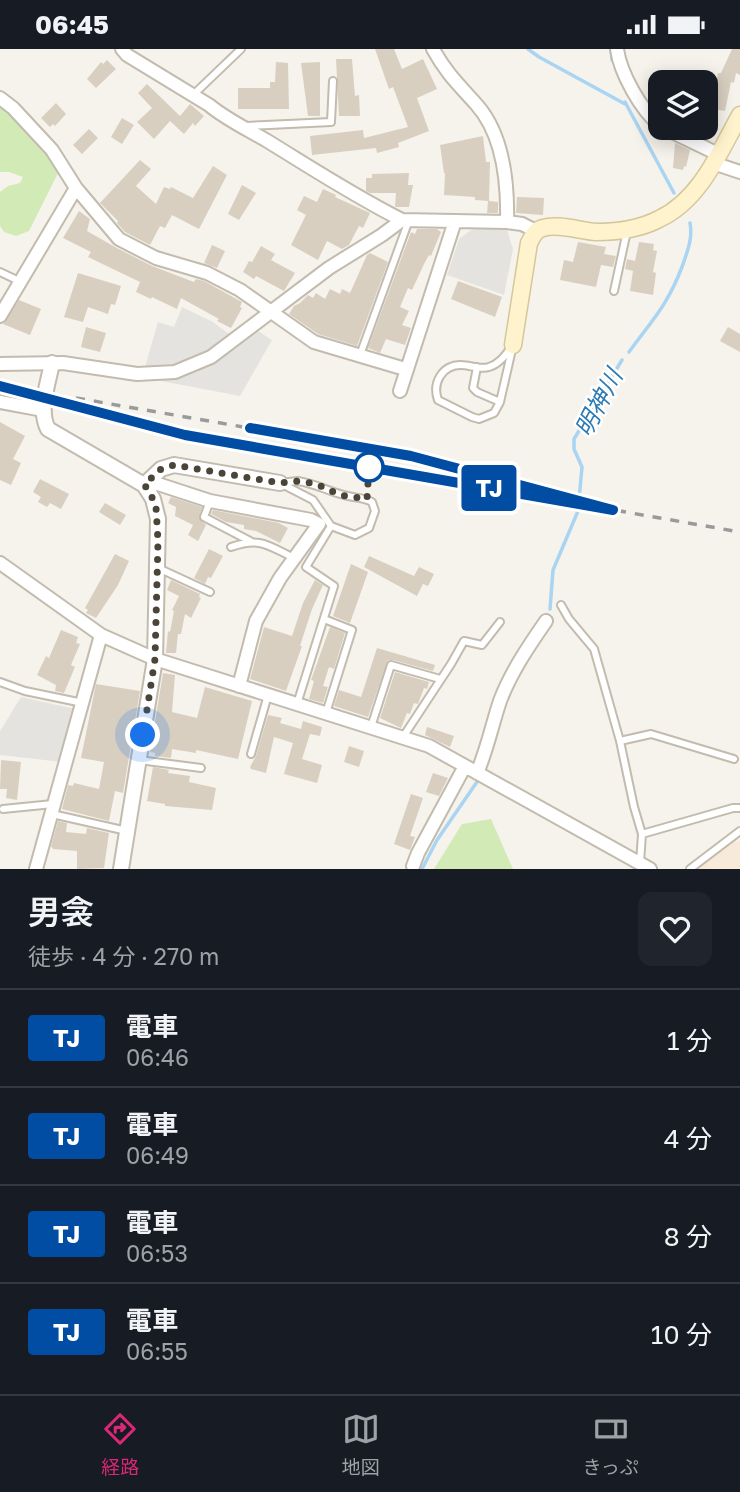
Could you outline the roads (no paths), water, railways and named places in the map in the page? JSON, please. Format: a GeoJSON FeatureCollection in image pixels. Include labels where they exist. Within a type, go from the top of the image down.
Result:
{"type":"FeatureCollection","features":[{"type":"Feature","properties":{"kind":"main road"},"geometry":{"type":"LineString","coordinates":[[513,345],[529,243],[536,230],[547,226],[597,232],[628,229],[660,219],[683,203],[701,183],[740,115]]}},
{"type":"Feature","properties":{"kind":"street"},"geometry":{"type":"LineString","coordinates":[[122,49],[127,55],[220,114],[244,126],[364,201],[405,220],[507,222],[536,230]]}},
{"type":"Feature","properties":{"kind":"street"},"geometry":{"type":"LineString","coordinates":[[433,49],[454,82],[478,105],[490,123],[503,162],[508,193],[507,222]]}},
{"type":"Feature","properties":{"kind":"street"},"geometry":{"type":"LineString","coordinates":[[617,49],[625,76],[648,112]]}},
{"type":"Feature","properties":{"kind":"street"},"geometry":{"type":"LineString","coordinates":[[0,98],[13,108],[52,150],[76,188],[119,240],[156,258],[207,273],[240,289],[314,342],[405,369]]}},
{"type":"Feature","properties":{"kind":"street"},"geometry":{"type":"LineString","coordinates":[[686,140],[740,172]]}},
{"type":"Feature","properties":{"kind":"street"},"geometry":{"type":"LineString","coordinates":[[0,316],[76,188]]}},
{"type":"Feature","properties":{"kind":"street"},"geometry":{"type":"LineString","coordinates":[[0,364],[63,363],[137,374],[175,372],[211,357],[329,268],[405,220]]}},
{"type":"Feature","properties":{"kind":"street"},"geometry":{"type":"LineString","coordinates":[[400,391],[455,221]]}},
{"type":"Feature","properties":{"kind":"street"},"geometry":{"type":"LineString","coordinates":[[52,363],[43,420],[52,432],[144,485],[153,499],[158,519],[155,659],[121,869]]}},
{"type":"Feature","properties":{"kind":"street"},"geometry":{"type":"LineString","coordinates":[[0,402],[43,410]]}},
{"type":"Feature","properties":{"kind":"street"},"geometry":{"type":"LineString","coordinates":[[144,485],[161,469],[174,465],[280,483]]}},
{"type":"Feature","properties":{"kind":"street"},"geometry":{"type":"LineString","coordinates":[[144,485],[158,484],[210,502],[311,520],[319,524],[280,577],[256,621],[239,686]]}},
{"type":"Feature","properties":{"kind":"street"},"geometry":{"type":"LineString","coordinates":[[0,563],[102,635],[155,659],[429,746],[645,866]]}},
{"type":"Feature","properties":{"kind":"street"},"geometry":{"type":"LineString","coordinates":[[477,773],[489,745],[500,702],[510,678],[546,621]]}},
{"type":"Feature","properties":{"kind":"street"},"geometry":{"type":"LineString","coordinates":[[36,869],[102,635]]}},
{"type":"Feature","properties":{"kind":"street"},"geometry":{"type":"LineString","coordinates":[[413,868],[418,853],[465,766]]}},
{"type":"Feature","properties":{"kind":"lane"},"geometry":{"type":"LineString","coordinates":[[193,95],[241,49]]}},
{"type":"Feature","properties":{"kind":"lane"},"geometry":{"type":"LineString","coordinates":[[244,126],[331,123],[332,81]]}},
{"type":"Feature","properties":{"kind":"lane"},"geometry":{"type":"LineString","coordinates":[[359,356],[405,220]]}},
{"type":"Feature","properties":{"kind":"lane"},"geometry":{"type":"LineString","coordinates":[[614,291],[628,229]]}},
{"type":"Feature","properties":{"kind":"lane"},"geometry":{"type":"LineString","coordinates":[[0,272],[19,281]]}},
{"type":"Feature","properties":{"kind":"lane"},"geometry":{"type":"LineString","coordinates":[[513,345],[510,365],[494,413],[479,419],[438,400],[435,394],[438,379],[445,370],[460,365],[486,368],[502,359],[513,345]]}},
{"type":"Feature","properties":{"kind":"lane"},"geometry":{"type":"LineString","coordinates":[[477,367],[473,388],[499,403]]}},
{"type":"Feature","properties":{"kind":"lane"},"geometry":{"type":"LineString","coordinates":[[298,481],[316,484],[340,495],[367,499],[372,502],[372,523],[365,532],[349,534],[331,526],[313,500],[280,483],[298,481]]}},
{"type":"Feature","properties":{"kind":"lane"},"geometry":{"type":"LineString","coordinates":[[210,502],[204,516],[250,541],[262,543],[294,558]]}},
{"type":"Feature","properties":{"kind":"lane"},"geometry":{"type":"LineString","coordinates":[[297,704],[334,586],[306,567],[331,526]]}},
{"type":"Feature","properties":{"kind":"lane"},"geometry":{"type":"LineString","coordinates":[[231,547],[250,541]]}},
{"type":"Feature","properties":{"kind":"lane"},"geometry":{"type":"LineString","coordinates":[[158,567],[210,592]]}},
{"type":"Feature","properties":{"kind":"lane"},"geometry":{"type":"LineString","coordinates":[[561,605],[594,649],[642,834],[645,866]]}},
{"type":"Feature","properties":{"kind":"lane"},"geometry":{"type":"LineString","coordinates":[[324,619],[352,630],[326,713]]}},
{"type":"Feature","properties":{"kind":"lane"},"geometry":{"type":"LineString","coordinates":[[403,737],[464,641],[482,645],[500,622]]}},
{"type":"Feature","properties":{"kind":"lane"},"geometry":{"type":"LineString","coordinates":[[371,727],[391,665],[440,679]]}},
{"type":"Feature","properties":{"kind":"lane"},"geometry":{"type":"LineString","coordinates":[[0,682],[24,691],[83,703]]}},
{"type":"Feature","properties":{"kind":"lane"},"geometry":{"type":"LineString","coordinates":[[251,754],[268,695]]}},
{"type":"Feature","properties":{"kind":"lane"},"geometry":{"type":"LineString","coordinates":[[620,741],[651,734],[734,759]]}},
{"type":"Feature","properties":{"kind":"lane"},"geometry":{"type":"LineString","coordinates":[[139,760],[201,768]]}},
{"type":"Feature","properties":{"kind":"lane"},"geometry":{"type":"LineString","coordinates":[[642,834],[740,808]]}},
{"type":"Feature","properties":{"kind":"lane"},"geometry":{"type":"LineString","coordinates":[[3,809],[54,809],[127,831]]}},
{"type":"Feature","properties":{"kind":"lane"},"geometry":{"type":"LineString","coordinates":[[690,869],[737,837],[740,831]]}},
{"type":"Feature","properties":{"kind":"waterway","name":"明神川"},"geometry":{"type":"LineString","coordinates":[[528,49],[625,104]]}},
{"type":"Feature","properties":{"kind":"waterway","name":"明神川"},"geometry":{"type":"LineString","coordinates":[[611,49],[612,60]]}},
{"type":"Feature","properties":{"kind":"waterway","name":"明神川"},"geometry":{"type":"LineString","coordinates":[[625,102],[674,193]]}},
{"type":"Feature","properties":{"kind":"waterway","name":"明神川"},"geometry":{"type":"LineString","coordinates":[[629,352],[671,292],[689,245],[690,223]]}},
{"type":"Feature","properties":{"kind":"waterway","name":"明神川"},"geometry":{"type":"LineString","coordinates":[[550,609],[553,570],[578,511],[582,467],[574,449],[574,439],[622,360]]}},
{"type":"Feature","properties":{"kind":"waterway","name":"明神川"},"geometry":{"type":"LineString","coordinates":[[422,869],[437,840],[479,779]]}},
{"type":"Feature","properties":{"kind":"railway"},"geometry":{"type":"LineString","coordinates":[[0,386],[185,435],[740,532]]}},
{"type":"Feature","properties":{"kind":"railway"},"geometry":{"type":"LineString","coordinates":[[76,398],[411,456],[515,484]]}},
{"type":"Feature","properties":{"kind":"train","name":"TJ"},"geometry":{"type":"LineString","coordinates":[[0,386],[185,435],[613,510],[411,456],[250,428]]}}]}
